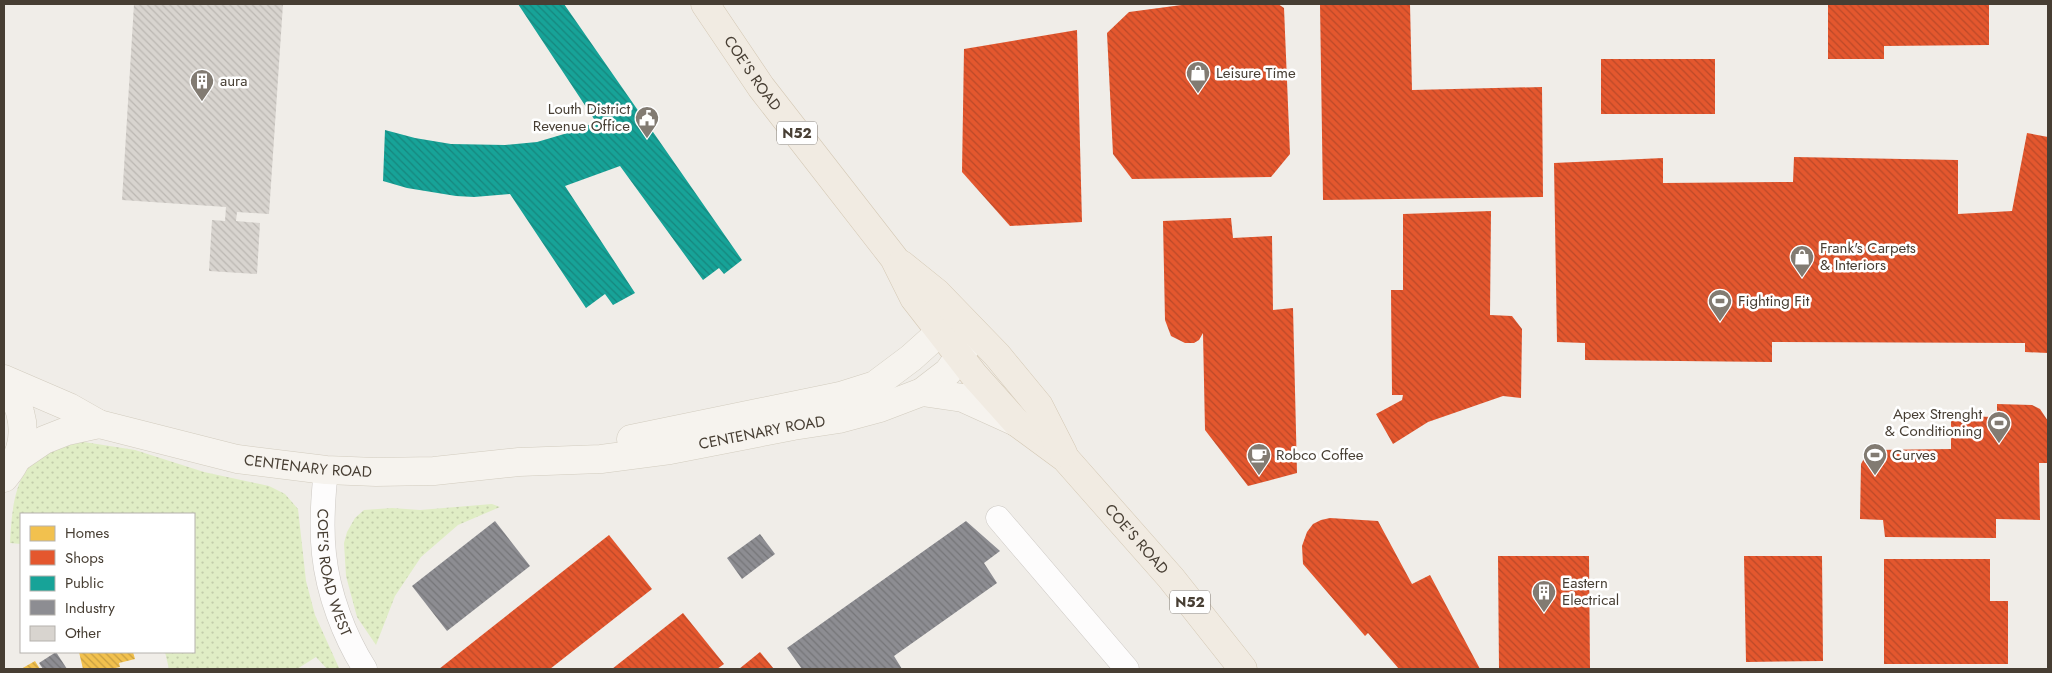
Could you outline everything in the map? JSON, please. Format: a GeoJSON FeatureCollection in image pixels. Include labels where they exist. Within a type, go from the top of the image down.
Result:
{"type":"FeatureCollection","features":[{"type":"Feature","properties":{"kind":"main road","name":"COE'S ROAD"},"geometry":{"type":"LineString","coordinates":[[706,4],[761,87],[894,258],[914,298],[997,355],[1039,406],[1066,458]]}},
{"type":"Feature","properties":{"kind":"main road","name":"COE'S ROAD"},"geometry":{"type":"LineString","coordinates":[[960,356],[974,375],[1016,422],[1066,458],[1171,578],[1243,669]]}},
{"type":"Feature","properties":{"kind":"street","name":"CENTENARY ROAD"},"geometry":{"type":"LineString","coordinates":[[4,380],[69,407],[99,424],[237,459],[326,470],[376,472],[434,471],[519,462],[601,459],[670,450],[792,426],[839,420],[880,408],[922,392],[948,372],[960,356],[959,328],[911,358],[875,385],[840,396],[519,462]]}},
{"type":"Feature","properties":{"kind":"street"},"geometry":{"type":"LineString","coordinates":[[4,385],[20,411],[23,436],[11,467]]}},
{"type":"Feature","properties":{"kind":"street"},"geometry":{"type":"LineString","coordinates":[[922,392],[963,398],[1016,422]]}},
{"type":"Feature","properties":{"kind":"street","name":"CENTENARY ROAD"},"geometry":{"type":"LineString","coordinates":[[11,467],[44,440],[67,431],[99,424]]}},
{"type":"Feature","properties":{"kind":"street","name":"COE'S ROAD WEST"},"geometry":{"type":"LineString","coordinates":[[326,470],[323,496],[324,554],[338,611],[356,656],[365,669]]}},
{"type":"Feature","properties":{"kind":"street"},"geometry":{"type":"LineString","coordinates":[[998,518],[1127,669]]}},
{"type":"Feature","properties":{"kind":"green space"},"geometry":{"type":"Polygon","coordinates":[[[84,442],[135,450],[204,472],[269,486],[285,494],[298,509],[306,581],[315,615],[339,668],[327,669],[316,657],[297,669],[169,669],[165,653],[195,653],[195,513],[20,513],[20,544],[10,543],[12,514],[18,486],[24,473],[32,462],[43,453],[57,446],[84,442]]]}},
{"type":"Feature","properties":{"kind":"green space"},"geometry":{"type":"Polygon","coordinates":[[[492,504],[500,507],[458,525],[421,557],[395,596],[376,645],[357,617],[346,576],[344,543],[347,532],[355,518],[364,510],[392,508],[420,510],[492,504]]]}},
{"type":"Feature","properties":{"kind":"building: Homes"},"geometry":{"type":"Polygon","coordinates":[[[79,653],[133,653],[135,659],[119,663],[120,667],[111,669],[83,669],[79,653]]]}},
{"type":"Feature","properties":{"kind":"building: Homes"},"geometry":{"type":"Polygon","coordinates":[[[35,661],[40,669],[21,669],[35,661]]]}},
{"type":"Feature","properties":{"kind":"building: Shops","name":"Leisure Time"},"geometry":{"type":"Polygon","coordinates":[[[1189,4],[1278,4],[1284,8],[1290,154],[1271,177],[1132,179],[1113,154],[1107,33],[1129,12],[1189,4]]]}},
{"type":"Feature","properties":{"kind":"building: Shops"},"geometry":{"type":"Polygon","coordinates":[[[1320,4],[1410,4],[1412,90],[1542,87],[1543,197],[1323,200],[1320,4]]]}},
{"type":"Feature","properties":{"kind":"building: Shops"},"geometry":{"type":"Polygon","coordinates":[[[1828,4],[1989,4],[1989,45],[1884,46],[1884,59],[1828,59],[1828,4]]]}},
{"type":"Feature","properties":{"kind":"building: Shops"},"geometry":{"type":"Polygon","coordinates":[[[1077,30],[1082,222],[1010,226],[962,172],[964,49],[1077,30]]]}},
{"type":"Feature","properties":{"kind":"building: Shops"},"geometry":{"type":"Polygon","coordinates":[[[1601,59],[1715,59],[1715,114],[1601,114],[1601,59]]]}},
{"type":"Feature","properties":{"kind":"building: Shops","name":"Frank's Carpets & Interiors"},"geometry":{"type":"Polygon","coordinates":[[[2027,133],[2048,137],[2048,353],[2025,352],[2025,343],[1772,342],[1772,362],[1585,360],[1585,343],[1557,342],[1554,163],[1663,158],[1663,183],[1793,182],[1794,157],[1958,160],[1958,214],[2012,211],[2027,133]]]}},
{"type":"Feature","properties":{"kind":"building: Shops"},"geometry":{"type":"Polygon","coordinates":[[[1491,211],[1490,315],[1512,316],[1522,329],[1521,398],[1503,396],[1428,422],[1393,444],[1376,414],[1402,400],[1403,395],[1392,395],[1391,290],[1403,290],[1403,214],[1491,211]]]}},
{"type":"Feature","properties":{"kind":"building: Shops"},"geometry":{"type":"Polygon","coordinates":[[[1231,218],[1233,238],[1272,236],[1273,310],[1293,308],[1297,473],[1248,486],[1205,430],[1203,333],[1199,340],[1194,343],[1185,343],[1171,336],[1165,320],[1163,221],[1231,218]]]}},
{"type":"Feature","properties":{"kind":"building: Shops"},"geometry":{"type":"Polygon","coordinates":[[[1997,404],[2032,405],[2040,409],[2048,421],[2048,463],[2039,463],[2040,520],[1996,519],[1996,538],[1885,537],[1883,520],[1860,519],[1861,464],[1867,453],[1875,450],[1951,449],[1951,416],[1997,417],[1997,404]]]}},
{"type":"Feature","properties":{"kind":"building: Shops"},"geometry":{"type":"Polygon","coordinates":[[[1330,518],[1378,521],[1412,584],[1430,575],[1480,669],[1399,669],[1368,633],[1365,636],[1303,564],[1302,546],[1307,532],[1313,524],[1330,518]]]}},
{"type":"Feature","properties":{"kind":"building: Shops"},"geometry":{"type":"Polygon","coordinates":[[[609,535],[652,589],[550,669],[439,669],[609,535]]]}},
{"type":"Feature","properties":{"kind":"building: Shops","name":"Eastern Electrical"},"geometry":{"type":"Polygon","coordinates":[[[1498,556],[1589,556],[1590,669],[1499,669],[1498,556]]]}},
{"type":"Feature","properties":{"kind":"building: Shops"},"geometry":{"type":"Polygon","coordinates":[[[1744,556],[1822,556],[1823,661],[1746,662],[1744,556]]]}},
{"type":"Feature","properties":{"kind":"building: Shops"},"geometry":{"type":"Polygon","coordinates":[[[1884,559],[1990,559],[1990,601],[2008,601],[2008,664],[1884,664],[1884,559]]]}},
{"type":"Feature","properties":{"kind":"building: Shops"},"geometry":{"type":"Polygon","coordinates":[[[683,613],[724,664],[717,669],[612,669],[683,613]]]}},
{"type":"Feature","properties":{"kind":"building: Shops"},"geometry":{"type":"Polygon","coordinates":[[[760,652],[774,669],[739,669],[760,652]]]}},
{"type":"Feature","properties":{"kind":"building: Public"},"geometry":{"type":"Polygon","coordinates":[[[518,4],[564,4],[742,260],[724,274],[719,268],[703,280],[620,166],[565,186],[635,293],[613,305],[605,294],[586,308],[510,194],[474,197],[456,196],[407,188],[383,181],[385,130],[415,138],[451,144],[505,145],[537,142],[596,122],[518,4]]]}},
{"type":"Feature","properties":{"kind":"building: Industry"},"geometry":{"type":"Polygon","coordinates":[[[495,521],[530,566],[447,631],[412,586],[495,521]]]}},
{"type":"Feature","properties":{"kind":"building: Industry"},"geometry":{"type":"Polygon","coordinates":[[[966,521],[1000,551],[984,563],[997,583],[894,656],[902,669],[802,669],[787,648],[966,521]]]}},
{"type":"Feature","properties":{"kind":"building: Industry"},"geometry":{"type":"Polygon","coordinates":[[[760,534],[775,554],[742,579],[727,558],[760,534]]]}},
{"type":"Feature","properties":{"kind":"building: Industry"},"geometry":{"type":"Polygon","coordinates":[[[57,653],[67,669],[43,669],[39,663],[57,653]]]}},
{"type":"Feature","properties":{"kind":"building: Other","name":"aura"},"geometry":{"type":"Polygon","coordinates":[[[134,4],[283,4],[269,214],[237,212],[236,221],[260,223],[257,274],[209,271],[212,220],[225,221],[226,207],[122,200],[134,4]]]}},
{"type":"Feature","properties":{"kind":"place","name":"Leisure Time"},"geometry":{"type":"Point","coordinates":[1198,94]}},
{"type":"Feature","properties":{"kind":"place","name":"aura"},"geometry":{"type":"Point","coordinates":[202,102]}},
{"type":"Feature","properties":{"kind":"place","name":"Louth District Revenue Office"},"geometry":{"type":"Point","coordinates":[647,139]}},
{"type":"Feature","properties":{"kind":"place","name":"Frank's Carpets & Interiors"},"geometry":{"type":"Point","coordinates":[1802,278]}},
{"type":"Feature","properties":{"kind":"place","name":"Fighting Fit"},"geometry":{"type":"Point","coordinates":[1720,322]}},
{"type":"Feature","properties":{"kind":"place","name":"Apex Strenght & Conditioning"},"geometry":{"type":"Point","coordinates":[1999,444]}},
{"type":"Feature","properties":{"kind":"place","name":"Robco Coffee"},"geometry":{"type":"Point","coordinates":[1259,476]}},
{"type":"Feature","properties":{"kind":"place","name":"Curves"},"geometry":{"type":"Point","coordinates":[1875,476]}},
{"type":"Feature","properties":{"kind":"place","name":"Eastern Electrical"},"geometry":{"type":"Point","coordinates":[1544,613]}}]}
